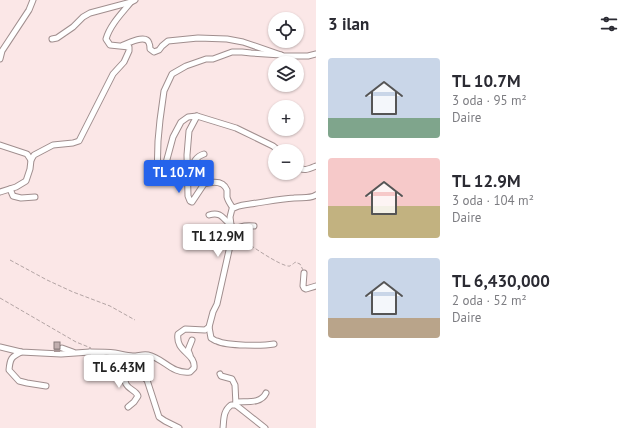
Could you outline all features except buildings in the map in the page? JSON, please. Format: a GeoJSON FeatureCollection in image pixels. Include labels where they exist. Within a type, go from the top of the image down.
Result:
{"type":"FeatureCollection","features":[{"type":"Feature","properties":{"kind":"street"},"geometry":{"type":"LineString","coordinates":[[0,59],[2,52],[29,10],[33,0]]}},
{"type":"Feature","properties":{"kind":"street"},"geometry":{"type":"LineString","coordinates":[[52,39],[57,38],[90,13],[133,1]]}},
{"type":"Feature","properties":{"kind":"street"},"geometry":{"type":"LineString","coordinates":[[0,192],[16,187],[26,181],[31,160],[34,155],[53,145],[79,141],[113,74],[124,62],[129,52],[129,47],[110,45],[106,39],[110,28],[133,1]]}},
{"type":"Feature","properties":{"kind":"street"},"geometry":{"type":"LineString","coordinates":[[120,46],[143,38],[149,42],[150,49],[154,52],[168,41],[198,38],[227,39],[243,42],[281,55]]}},
{"type":"Feature","properties":{"kind":"street"},"geometry":{"type":"LineString","coordinates":[[269,144],[236,128],[197,116],[188,117],[181,122],[173,137],[163,174],[159,178],[157,177],[158,142],[164,91],[172,74],[186,66],[232,52],[284,56],[308,56],[316,54]]}},
{"type":"Feature","properties":{"kind":"street"},"geometry":{"type":"LineString","coordinates":[[197,116],[189,131],[187,155],[188,196],[192,202],[204,184],[218,183],[224,185],[227,190],[229,203],[233,208]]}},
{"type":"Feature","properties":{"kind":"street"},"geometry":{"type":"LineString","coordinates":[[0,145],[27,154],[31,160]]}},
{"type":"Feature","properties":{"kind":"street"},"geometry":{"type":"LineString","coordinates":[[188,176],[194,161],[198,156],[204,154]]}},
{"type":"Feature","properties":{"kind":"street"},"geometry":{"type":"LineString","coordinates":[[304,170],[316,166]]}},
{"type":"Feature","properties":{"kind":"street"},"geometry":{"type":"LineString","coordinates":[[10,189],[13,196],[21,198],[35,197]]}},
{"type":"Feature","properties":{"kind":"street"},"geometry":{"type":"LineString","coordinates":[[274,344],[267,346],[243,345],[218,342],[211,338],[209,327],[212,312],[217,304],[225,270],[232,230],[230,217],[232,209],[238,205],[278,199],[307,198],[316,195]]}},
{"type":"Feature","properties":{"kind":"street"},"geometry":{"type":"LineString","coordinates":[[209,215],[214,213],[220,214],[232,230]]}},
{"type":"Feature","properties":{"kind":"street"},"geometry":{"type":"LineString","coordinates":[[232,230],[238,227],[254,226]]}},
{"type":"Feature","properties":{"kind":"street"},"geometry":{"type":"LineString","coordinates":[[304,274],[304,288],[306,289],[316,286]]}},
{"type":"Feature","properties":{"kind":"street"},"geometry":{"type":"LineString","coordinates":[[192,358],[183,351],[178,342],[178,334],[185,329],[204,330],[209,327]]}},
{"type":"Feature","properties":{"kind":"street"},"geometry":{"type":"LineString","coordinates":[[0,347],[21,352],[61,354],[92,351],[133,356],[140,354],[149,355],[179,372],[186,373],[190,372],[194,368],[195,362],[188,350],[192,340]]}},
{"type":"Feature","properties":{"kind":"street"},"geometry":{"type":"LineString","coordinates":[[62,348],[76,353]]}},
{"type":"Feature","properties":{"kind":"street"},"geometry":{"type":"LineString","coordinates":[[92,351],[108,358],[121,368],[141,375],[147,380],[159,416],[165,421],[179,428]]}},
{"type":"Feature","properties":{"kind":"street"},"geometry":{"type":"LineString","coordinates":[[21,352],[13,356],[10,360],[9,370],[19,381],[28,384],[46,386]]}},
{"type":"Feature","properties":{"kind":"street"},"geometry":{"type":"LineString","coordinates":[[121,368],[127,385],[134,390],[138,396],[128,407]]}},
{"type":"Feature","properties":{"kind":"street"},"geometry":{"type":"LineString","coordinates":[[220,374],[221,376],[232,379],[235,385],[236,404],[265,428]]}},
{"type":"Feature","properties":{"kind":"street"},"geometry":{"type":"LineString","coordinates":[[223,428],[224,412],[227,408],[231,405],[255,402],[264,397],[266,393]]}},
{"type":"Feature","properties":{"kind":"path"},"geometry":{"type":"LineString","coordinates":[[232,230],[259,251],[285,266],[291,266],[296,262],[300,264],[304,274]]}},
{"type":"Feature","properties":{"kind":"path"},"geometry":{"type":"LineString","coordinates":[[10,260],[47,280],[110,306],[135,320]]}},
{"type":"Feature","properties":{"kind":"path"},"geometry":{"type":"LineString","coordinates":[[0,298],[92,351]]}}]}
